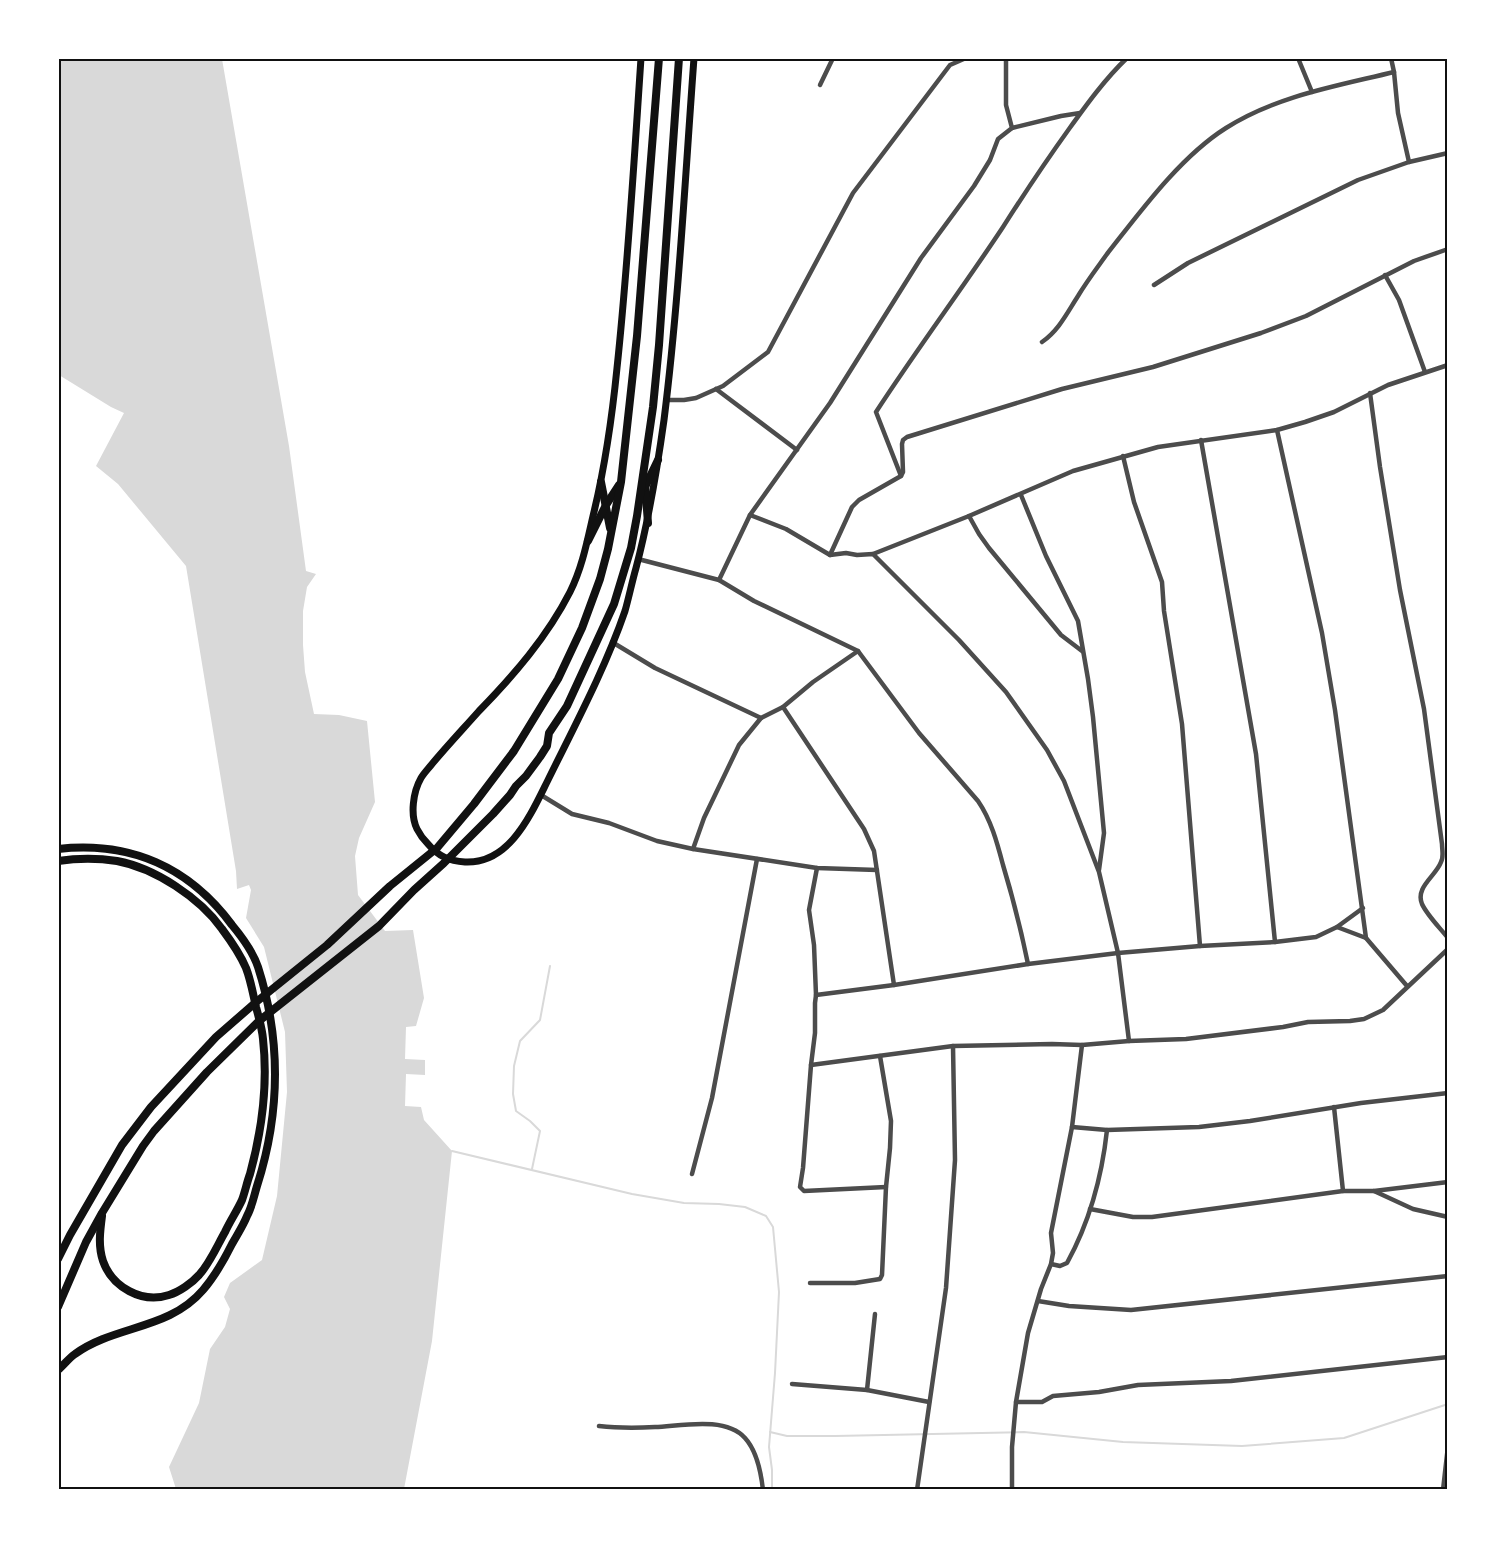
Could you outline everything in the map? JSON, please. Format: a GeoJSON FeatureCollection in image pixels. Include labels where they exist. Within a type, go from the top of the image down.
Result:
{"type":"FeatureCollection","features":[{"type":"Feature","properties":{"kind":"highway"},"geometry":{"type":"LineString","coordinates":[[58,1259],[122,1146],[151,1107],[216,1037],[327,945],[390,886],[437,848],[514,751],[558,679],[582,628],[600,579],[621,482],[637,336],[659,58]]}},
{"type":"Feature","properties":{"kind":"highway"},"geometry":{"type":"LineString","coordinates":[[58,1307],[86,1242],[154,1131],[183,1098],[259,1021],[380,926],[493,814],[526,776],[547,746],[549,733],[567,706],[614,604],[631,548],[637,516],[659,345],[679,58]]}},
{"type":"Feature","properties":{"kind":"highway"},"geometry":{"type":"LineString","coordinates":[[646,459],[645,485],[648,523]]}},
{"type":"Feature","properties":{"kind":"highway"},"geometry":{"type":"LineString","coordinates":[[637,516],[645,485],[658,460]]}},
{"type":"Feature","properties":{"kind":"highway"},"geometry":{"type":"LineString","coordinates":[[601,482],[610,527],[608,549]]}},
{"type":"Feature","properties":{"kind":"highway"},"geometry":{"type":"LineString","coordinates":[[588,541],[606,505],[621,482]]}},
{"type":"Feature","properties":{"kind":"highway"},"geometry":{"type":"LineString","coordinates":[[58,849],[96,848],[138,855],[168,867],[198,887],[222,911],[242,937],[257,965],[272,1027],[276,1071],[272,1122],[263,1167],[248,1215],[222,1264],[204,1290],[187,1306],[171,1316],[99,1342],[75,1354],[58,1370]]}},
{"type":"Feature","properties":{"kind":"highway"},"geometry":{"type":"LineString","coordinates":[[58,861],[97,858],[135,865],[175,886],[196,901],[219,924],[246,968],[263,1037],[265,1068],[263,1112],[256,1151],[242,1199],[217,1247],[199,1275],[169,1295],[151,1297],[124,1288],[111,1278],[103,1261],[99,1246],[102,1213]]}},
{"type":"Feature","properties":{"kind":"main road"},"geometry":{"type":"LineString","coordinates":[[641,58],[628,247],[611,425],[588,541],[579,574],[561,609],[534,649],[500,690],[450,742],[421,778],[415,796],[413,816],[416,828],[442,858],[451,861],[471,863],[486,860],[509,844],[522,830],[588,698],[625,610],[648,523],[666,400],[673,342],[694,58]]}},
{"type":"Feature","properties":{"kind":"street"},"geometry":{"type":"LineString","coordinates":[[820,85],[833,58]]}},
{"type":"Feature","properties":{"kind":"street"},"geometry":{"type":"LineString","coordinates":[[945,58],[951,65]]}},
{"type":"Feature","properties":{"kind":"street"},"geometry":{"type":"LineString","coordinates":[[666,400],[696,398],[723,386],[768,352],[853,193],[951,65],[966,58]]}},
{"type":"Feature","properties":{"kind":"street"},"geometry":{"type":"LineString","coordinates":[[1006,58],[1006,105],[1012,128]]}},
{"type":"Feature","properties":{"kind":"street"},"geometry":{"type":"LineString","coordinates":[[901,476],[876,412],[1080,113],[1127,58]]}},
{"type":"Feature","properties":{"kind":"street"},"geometry":{"type":"LineString","coordinates":[[1298,58],[1312,92]]}},
{"type":"Feature","properties":{"kind":"street"},"geometry":{"type":"LineString","coordinates":[[1392,58],[1398,112],[1409,162]]}},
{"type":"Feature","properties":{"kind":"street"},"geometry":{"type":"LineString","coordinates":[[1042,342],[1061,324],[1093,273],[1153,196],[1193,154],[1224,129],[1266,107],[1312,92],[1394,72]]}},
{"type":"Feature","properties":{"kind":"street"},"geometry":{"type":"LineString","coordinates":[[719,580],[750,515],[830,403],[921,258],[974,186],[990,160],[998,139],[1012,128],[1080,113]]}},
{"type":"Feature","properties":{"kind":"street"},"geometry":{"type":"LineString","coordinates":[[1154,285],[1188,263],[1358,180],[1409,162],[1448,153]]}},
{"type":"Feature","properties":{"kind":"street"},"geometry":{"type":"LineString","coordinates":[[830,555],[852,507],[901,476],[903,472],[902,444],[907,437],[1062,389],[1153,367],[1261,333],[1306,316],[1414,261],[1448,249]]}},
{"type":"Feature","properties":{"kind":"street"},"geometry":{"type":"LineString","coordinates":[[1385,275],[1399,300],[1425,372]]}},
{"type":"Feature","properties":{"kind":"street"},"geometry":{"type":"LineString","coordinates":[[750,515],[786,529],[830,555],[873,554],[1021,495],[1073,471],[1158,447],[1277,430],[1334,412],[1388,385],[1448,365]]}},
{"type":"Feature","properties":{"kind":"street"},"geometry":{"type":"LineString","coordinates":[[716,389],[797,450]]}},
{"type":"Feature","properties":{"kind":"street"},"geometry":{"type":"LineString","coordinates":[[1370,393],[1400,590],[1424,709],[1442,844],[1443,858],[1440,866],[1422,889],[1420,897],[1422,905],[1448,938]]}},
{"type":"Feature","properties":{"kind":"street"},"geometry":{"type":"LineString","coordinates":[[1277,430],[1322,633],[1335,710],[1366,938]]}},
{"type":"Feature","properties":{"kind":"street"},"geometry":{"type":"LineString","coordinates":[[1201,440],[1256,754],[1275,942]]}},
{"type":"Feature","properties":{"kind":"street"},"geometry":{"type":"LineString","coordinates":[[1123,456],[1134,502],[1162,582],[1164,611],[1182,724],[1200,946]]}},
{"type":"Feature","properties":{"kind":"street"},"geometry":{"type":"LineString","coordinates":[[1021,495],[1046,556],[1076,616],[1093,717],[1104,833],[1099,872]]}},
{"type":"Feature","properties":{"kind":"street"},"geometry":{"type":"LineString","coordinates":[[969,516],[989,548],[1061,634],[1082,651]]}},
{"type":"Feature","properties":{"kind":"street"},"geometry":{"type":"LineString","coordinates":[[873,554],[959,640],[1006,692],[1047,750],[1064,781],[1099,872],[1118,953],[1129,1041]]}},
{"type":"Feature","properties":{"kind":"street"},"geometry":{"type":"LineString","coordinates":[[638,559],[719,580],[754,601],[858,651],[920,733],[986,812],[1018,914],[1028,964]]}},
{"type":"Feature","properties":{"kind":"street"},"geometry":{"type":"LineString","coordinates":[[612,642],[654,668],[761,718]]}},
{"type":"Feature","properties":{"kind":"street"},"geometry":{"type":"LineString","coordinates":[[693,849],[704,818],[739,745],[761,718],[783,707],[813,682],[858,651]]}},
{"type":"Feature","properties":{"kind":"street"},"geometry":{"type":"LineString","coordinates":[[783,707],[864,829],[874,851],[894,985]]}},
{"type":"Feature","properties":{"kind":"street"},"geometry":{"type":"LineString","coordinates":[[541,795],[572,814],[609,823],[657,841],[757,860],[817,868],[877,870]]}},
{"type":"Feature","properties":{"kind":"street"},"geometry":{"type":"LineString","coordinates":[[692,1174],[712,1098],[757,860]]}},
{"type":"Feature","properties":{"kind":"street"},"geometry":{"type":"LineString","coordinates":[[817,868],[809,910],[814,945],[815,1033],[800,1187],[804,1191],[886,1187]]}},
{"type":"Feature","properties":{"kind":"street"},"geometry":{"type":"LineString","coordinates":[[816,995],[1118,953],[1316,937],[1337,927],[1363,908]]}},
{"type":"Feature","properties":{"kind":"street"},"geometry":{"type":"LineString","coordinates":[[1337,927],[1366,938],[1407,986]]}},
{"type":"Feature","properties":{"kind":"street"},"geometry":{"type":"LineString","coordinates":[[811,1065],[953,1046],[1082,1045],[1186,1039],[1308,1022],[1350,1022],[1364,1019],[1383,1010],[1447,952]]}},
{"type":"Feature","properties":{"kind":"street"},"geometry":{"type":"LineString","coordinates":[[1012,1490],[1012,1447],[1016,1402],[1028,1333],[1051,1264],[1053,1253],[1051,1233],[1072,1127],[1082,1045]]}},
{"type":"Feature","properties":{"kind":"street"},"geometry":{"type":"LineString","coordinates":[[917,1490],[946,1288],[955,1160],[953,1046]]}},
{"type":"Feature","properties":{"kind":"street"},"geometry":{"type":"LineString","coordinates":[[810,1283],[855,1283],[880,1279],[882,1275],[891,1121],[880,1056]]}},
{"type":"Feature","properties":{"kind":"street"},"geometry":{"type":"LineString","coordinates":[[1072,1127],[1107,1130],[1199,1127],[1334,1107],[1448,1094]]}},
{"type":"Feature","properties":{"kind":"street"},"geometry":{"type":"LineString","coordinates":[[1334,1107],[1343,1191]]}},
{"type":"Feature","properties":{"kind":"street"},"geometry":{"type":"LineString","coordinates":[[1051,1264],[1060,1266],[1067,1263],[1077,1246],[1104,1158],[1107,1130]]}},
{"type":"Feature","properties":{"kind":"street"},"geometry":{"type":"LineString","coordinates":[[1090,1209],[1133,1217],[1152,1217],[1343,1191],[1374,1191],[1448,1182]]}},
{"type":"Feature","properties":{"kind":"street"},"geometry":{"type":"LineString","coordinates":[[1374,1191],[1413,1209],[1448,1217]]}},
{"type":"Feature","properties":{"kind":"street"},"geometry":{"type":"LineString","coordinates":[[1038,1301],[1069,1306],[1131,1310],[1448,1276]]}},
{"type":"Feature","properties":{"kind":"street"},"geometry":{"type":"LineString","coordinates":[[867,1390],[875,1314]]}},
{"type":"Feature","properties":{"kind":"street"},"geometry":{"type":"LineString","coordinates":[[1016,1402],[1042,1402],[1053,1396],[1099,1392],[1138,1385],[1231,1381],[1448,1357]]}},
{"type":"Feature","properties":{"kind":"street"},"geometry":{"type":"LineString","coordinates":[[792,1384],[867,1390],[929,1402]]}},
{"type":"Feature","properties":{"kind":"street"},"geometry":{"type":"LineString","coordinates":[[599,1426],[616,1428],[712,1425],[731,1428],[744,1437],[756,1456],[763,1490]]}},
{"type":"Feature","properties":{"kind":"street"},"geometry":{"type":"LineString","coordinates":[[1443,1490],[1448,1446]]}},
{"type":"Feature","properties":{"kind":"shaded area"},"geometry":{"type":"Polygon","coordinates":[[[58,59],[222,59],[289,446],[306,571],[316,574],[307,587],[303,611],[305,672],[314,714],[339,715],[367,721],[375,802],[359,838],[355,856],[358,895],[385,931],[413,930],[424,998],[416,1026],[406,1027],[405,1059],[425,1060],[425,1075],[406,1074],[405,1106],[421,1107],[424,1120],[452,1151],[432,1341],[404,1489],[176,1489],[169,1467],[199,1403],[210,1349],[225,1327],[230,1309],[224,1297],[230,1283],[262,1260],[277,1196],[287,1092],[285,1032],[264,947],[246,918],[251,890],[249,885],[237,889],[236,871],[186,566],[118,484],[96,466],[124,413],[59,375],[58,59]]]}},
{"type":"Feature","properties":{"kind":"waterway"},"geometry":{"type":"LineString","coordinates":[[532,1169],[540,1131],[516,1111],[513,1094],[514,1066],[520,1041],[540,1020],[550,966]]}},
{"type":"Feature","properties":{"kind":"waterway"},"geometry":{"type":"LineString","coordinates":[[452,1151],[632,1194],[684,1203],[745,1207],[766,1216],[773,1227],[779,1292],[769,1447],[772,1490]]}},
{"type":"Feature","properties":{"kind":"waterway"},"geometry":{"type":"LineString","coordinates":[[770,1432],[787,1436],[1024,1432],[1123,1442],[1242,1446],[1344,1438],[1448,1404]]}}]}
